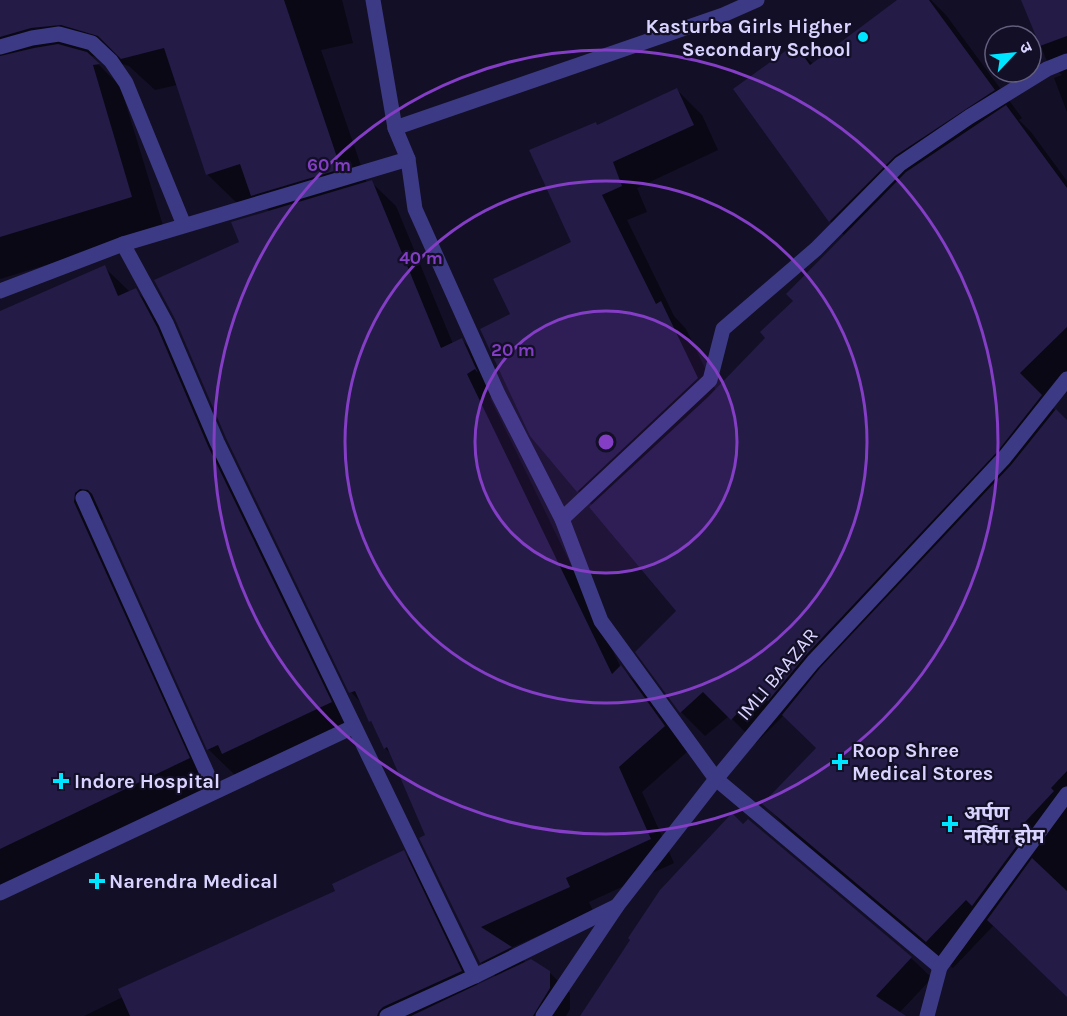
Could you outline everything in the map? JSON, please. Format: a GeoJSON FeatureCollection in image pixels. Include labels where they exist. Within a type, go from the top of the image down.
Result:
{"type":"FeatureCollection","features":[{"type":"Feature","properties":{"kind":"street"},"geometry":{"type":"LineString","coordinates":[[373,0],[395,128],[408,159],[415,209],[498,394],[561,519],[601,621],[716,779],[940,967]]}},
{"type":"Feature","properties":{"kind":"street"},"geometry":{"type":"LineString","coordinates":[[395,128],[723,15],[757,0]]}},
{"type":"Feature","properties":{"kind":"street"},"geometry":{"type":"LineString","coordinates":[[0,47],[32,38],[59,34],[92,44],[111,61],[126,83],[184,225]]}},
{"type":"Feature","properties":{"kind":"street"},"geometry":{"type":"LineString","coordinates":[[561,519],[710,380],[723,329],[816,249],[900,164],[969,117],[1047,69],[1067,61]]}},
{"type":"Feature","properties":{"kind":"street"},"geometry":{"type":"LineString","coordinates":[[0,291],[123,244],[408,159]]}},
{"type":"Feature","properties":{"kind":"street"},"geometry":{"type":"LineString","coordinates":[[123,244],[166,323],[218,442],[353,727],[475,976]]}},
{"type":"Feature","properties":{"kind":"street","name":"IMLI BAAZAR"},"geometry":{"type":"LineString","coordinates":[[543,1016],[617,906],[716,779],[813,662],[1004,458],[1067,379]]}},
{"type":"Feature","properties":{"kind":"street"},"geometry":{"type":"LineString","coordinates":[[83,498],[215,791]]}},
{"type":"Feature","properties":{"kind":"street"},"geometry":{"type":"LineString","coordinates":[[0,893],[353,727]]}},
{"type":"Feature","properties":{"kind":"street"},"geometry":{"type":"LineString","coordinates":[[927,1016],[940,967],[1067,794]]}},
{"type":"Feature","properties":{"kind":"street"},"geometry":{"type":"LineString","coordinates":[[387,1016],[475,976],[617,906]]}},
{"type":"Feature","properties":{"kind":"building"},"geometry":{"type":"Polygon","coordinates":[[[0,0],[284,0],[341,169],[251,196],[240,164],[206,175],[164,48],[121,59],[98,36],[61,25],[31,28],[0,37],[0,0]]]}},
{"type":"Feature","properties":{"kind":"building"},"geometry":{"type":"Polygon","coordinates":[[[897,0],[929,0],[983,74],[983,84],[991,84],[995,90],[895,156],[829,222],[733,89],[795,44],[810,65],[897,0]]]}},
{"type":"Feature","properties":{"kind":"building"},"geometry":{"type":"Polygon","coordinates":[[[1021,0],[1067,0],[1067,36],[1043,45],[1043,24],[1031,24],[1021,0]]]}},
{"type":"Feature","properties":{"kind":"building"},"geometry":{"type":"Polygon","coordinates":[[[58,44],[87,52],[100,64],[93,65],[132,197],[0,237],[0,56],[58,44]]]}},
{"type":"Feature","properties":{"kind":"building"},"geometry":{"type":"Polygon","coordinates":[[[677,88],[694,125],[613,162],[622,186],[602,195],[656,304],[661,301],[698,378],[577,492],[530,436],[480,329],[510,314],[493,279],[571,242],[529,150],[596,122],[597,125],[677,88]]]}},
{"type":"Feature","properties":{"kind":"building"},"geometry":{"type":"Polygon","coordinates":[[[1006,105],[1067,188],[1067,327],[1020,373],[1042,395],[997,452],[806,655],[768,701],[758,692],[731,720],[703,692],[680,713],[635,652],[676,611],[589,507],[708,397],[765,338],[760,332],[793,301],[786,294],[906,172],[1006,105]]]}},
{"type":"Feature","properties":{"kind":"building"},"geometry":{"type":"Polygon","coordinates":[[[372,180],[441,348],[462,338],[478,373],[475,369],[467,374],[612,674],[621,665],[665,726],[619,767],[651,839],[566,878],[570,887],[481,927],[512,947],[480,963],[419,838],[425,835],[387,747],[384,749],[355,691],[349,693],[226,438],[175,319],[154,280],[239,242],[231,222],[372,180]]]}},
{"type":"Feature","properties":{"kind":"building"},"geometry":{"type":"Polygon","coordinates":[[[105,265],[118,296],[136,288],[157,327],[208,446],[332,702],[222,754],[218,745],[207,750],[92,494],[88,490],[80,489],[75,493],[74,502],[190,758],[0,849],[0,311],[105,265]]]}},
{"type":"Feature","properties":{"kind":"building"},"geometry":{"type":"Polygon","coordinates":[[[1056,409],[1067,420],[1067,771],[1051,788],[1054,791],[1011,837],[1018,844],[972,906],[966,900],[926,942],[762,804],[816,748],[782,715],[820,668],[1011,465],[1056,409]]]}},
{"type":"Feature","properties":{"kind":"building"},"geometry":{"type":"Polygon","coordinates":[[[732,813],[743,824],[748,819],[912,957],[876,996],[906,1016],[580,1016],[660,890],[732,813]]]}},
{"type":"Feature","properties":{"kind":"building"},"geometry":{"type":"Polygon","coordinates":[[[404,850],[462,971],[383,1007],[377,1016],[130,1016],[118,989],[335,891],[332,884],[404,850]]]}},
{"type":"Feature","properties":{"kind":"building"},"geometry":{"type":"Polygon","coordinates":[[[1032,858],[1067,891],[1067,997],[987,920],[1032,858]]]}},
{"type":"Feature","properties":{"kind":"building"},"geometry":{"type":"Polygon","coordinates":[[[531,959],[550,971],[550,988],[533,1016],[411,1016],[531,959]]]}},
{"type":"Feature","properties":{"kind":"place","name":"Kasturba Girls Higher Secondary School"},"geometry":{"type":"Point","coordinates":[863,37]}},
{"type":"Feature","properties":{"kind":"place","name":"Roop Shree Medical Stores"},"geometry":{"type":"Point","coordinates":[840,762]}},
{"type":"Feature","properties":{"kind":"place","name":"Indore Hospital"},"geometry":{"type":"Point","coordinates":[61,781]}},
{"type":"Feature","properties":{"kind":"place","name":"अर्पण नर्सिंग होम"},"geometry":{"type":"Point","coordinates":[950,824]}},
{"type":"Feature","properties":{"kind":"place","name":"Narendra Medical"},"geometry":{"type":"Point","coordinates":[97,881]}}]}
